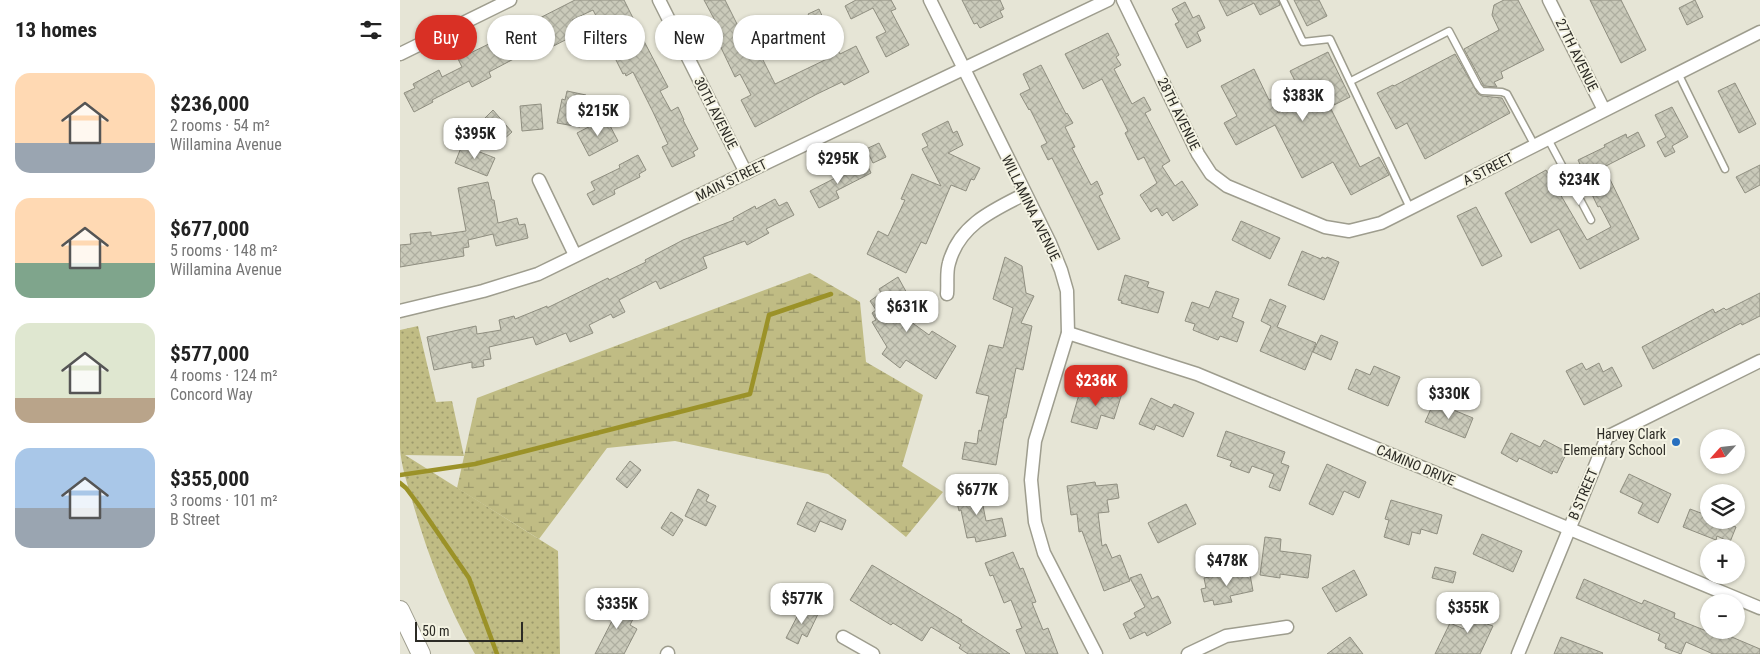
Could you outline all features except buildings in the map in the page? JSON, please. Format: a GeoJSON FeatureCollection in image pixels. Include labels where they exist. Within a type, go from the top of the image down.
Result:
{"type":"FeatureCollection","features":[{"type":"Feature","properties":{"kind":"street"},"geometry":{"type":"LineString","coordinates":[[400,54],[510,0]]}},
{"type":"Feature","properties":{"kind":"street","name":"30TH AVENUE"},"geometry":{"type":"LineString","coordinates":[[659,0],[746,173]]}},
{"type":"Feature","properties":{"kind":"street","name":"WILLAMINA AVENUE"},"geometry":{"type":"LineString","coordinates":[[930,0],[1050,243],[1067,291],[1068,333],[1035,441],[1031,480],[1035,522],[1044,553],[1096,654]]}},
{"type":"Feature","properties":{"kind":"street","name":"MAIN STREET"},"geometry":{"type":"LineString","coordinates":[[400,311],[515,282],[538,274],[1108,0]]}},
{"type":"Feature","properties":{"kind":"street","name":"28TH AVENUE"},"geometry":{"type":"LineString","coordinates":[[1123,0],[1198,154],[1211,174],[1227,186],[1262,201]]}},
{"type":"Feature","properties":{"kind":"street","name":"27TH AVENUE"},"geometry":{"type":"LineString","coordinates":[[1550,0],[1604,110]]}},
{"type":"Feature","properties":{"kind":"street","name":"A STREET"},"geometry":{"type":"LineString","coordinates":[[1262,201],[1325,227],[1350,231],[1381,223],[1760,32]]}},
{"type":"Feature","properties":{"kind":"street"},"geometry":{"type":"LineString","coordinates":[[539,180],[575,255]]}},
{"type":"Feature","properties":{"kind":"street"},"geometry":{"type":"LineString","coordinates":[[947,294],[949,263],[963,233],[979,219],[1025,194]]}},
{"type":"Feature","properties":{"kind":"street","name":"CAMINO DRIVE"},"geometry":{"type":"LineString","coordinates":[[1068,333],[1197,374],[1760,608]]}},
{"type":"Feature","properties":{"kind":"street","name":"B STREET"},"geometry":{"type":"LineString","coordinates":[[1518,654],[1607,437],[1760,361]]}},
{"type":"Feature","properties":{"kind":"street"},"geometry":{"type":"LineString","coordinates":[[400,610],[421,654]]}},
{"type":"Feature","properties":{"kind":"street"},"geometry":{"type":"LineString","coordinates":[[1188,654],[1226,636],[1286,627]]}},
{"type":"Feature","properties":{"kind":"street"},"geometry":{"type":"LineString","coordinates":[[844,637],[873,654]]}},
{"type":"Feature","properties":{"kind":"lane"},"geometry":{"type":"LineString","coordinates":[[1283,0],[1303,42],[1330,39],[1410,208]]}},
{"type":"Feature","properties":{"kind":"lane"},"geometry":{"type":"LineString","coordinates":[[1351,81],[1449,31],[1478,86],[1482,91],[1507,94],[1535,146]]}},
{"type":"Feature","properties":{"kind":"lane"},"geometry":{"type":"LineString","coordinates":[[1678,73],[1726,168]]}},
{"type":"Feature","properties":{"kind":"lane"},"geometry":{"type":"LineString","coordinates":[[1548,139],[1591,220]]}},
{"type":"Feature","properties":{"kind":"green space"},"geometry":{"type":"Polygon","coordinates":[[[810,273],[860,302],[866,362],[923,395],[902,466],[943,492],[906,537],[828,474],[675,441],[607,448],[539,539],[457,488],[477,398],[810,273]]]}},
{"type":"Feature","properties":{"kind":"green space"},"geometry":{"type":"Polygon","coordinates":[[[418,326],[436,402],[452,401],[464,456],[405,455],[558,551],[560,654],[475,654],[455,617],[431,559],[418,520],[404,474],[400,448],[400,330],[418,326]]]}},
{"type":"Feature","properties":{"kind":"waterway"},"geometry":{"type":"LineString","coordinates":[[400,475],[475,464],[750,394],[769,315],[831,294]]}},
{"type":"Feature","properties":{"kind":"waterway"},"geometry":{"type":"LineString","coordinates":[[400,483],[418,504],[469,578],[497,654]]}},
{"type":"Feature","properties":{"kind":"place","name":"Harvey Clark Elementary School"},"geometry":{"type":"Point","coordinates":[1676,442]}}]}
